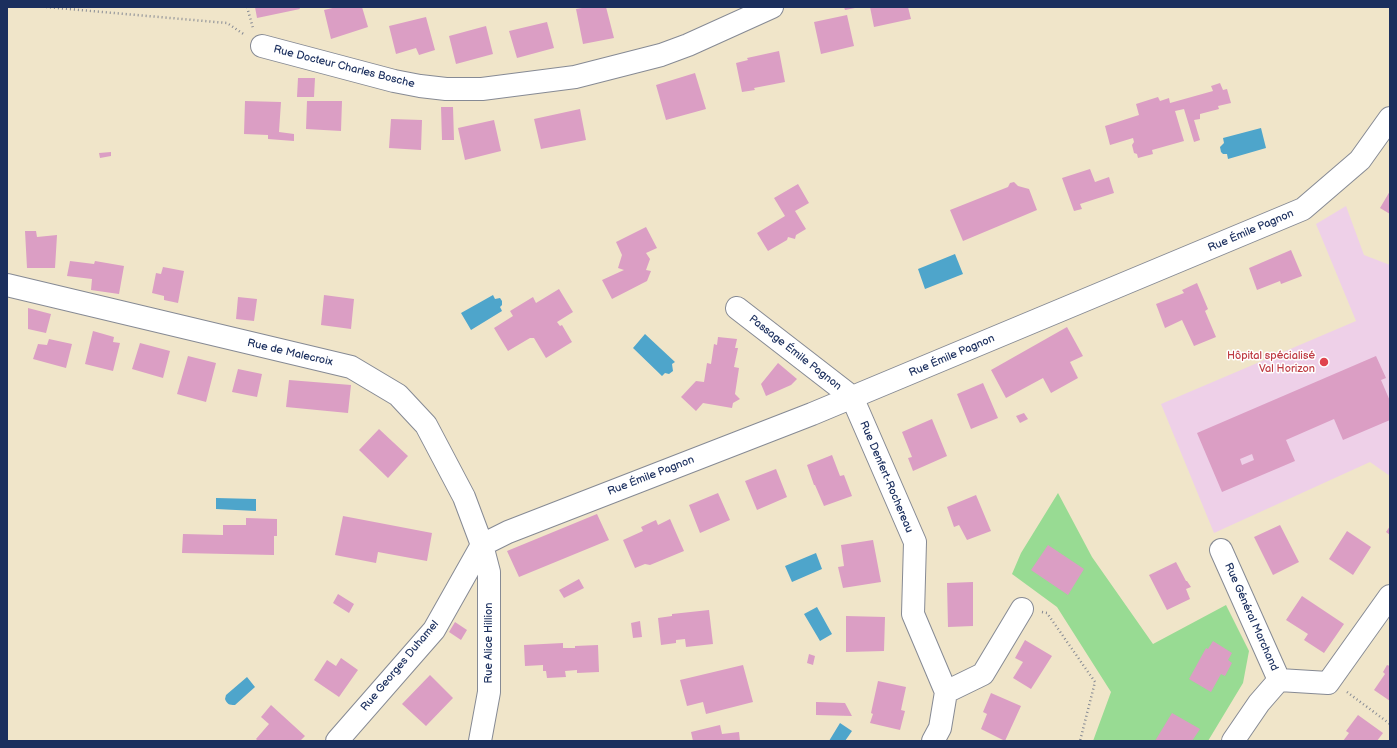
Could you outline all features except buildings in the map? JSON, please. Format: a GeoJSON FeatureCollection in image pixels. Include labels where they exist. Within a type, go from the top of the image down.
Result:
{"type":"FeatureCollection","features":[{"type":"Feature","properties":{"kind":"street","name":"Rue Docteur Charles Bosche"},"geometry":{"type":"LineString","coordinates":[[256,42],[394,81],[446,90],[482,89],[575,77],[661,55],[688,45],[772,7]]}},
{"type":"Feature","properties":{"kind":"street","name":"Rue Émile Pagnon"},"geometry":{"type":"LineString","coordinates":[[482,545],[508,532],[798,420],[1303,209],[1360,160],[1390,118]]}},
{"type":"Feature","properties":{"kind":"street","name":"Rue de Malecroix"},"geometry":{"type":"LineString","coordinates":[[7,285],[351,367],[398,395],[426,425],[464,497],[482,545]]}},
{"type":"Feature","properties":{"kind":"street","name":"Passage Émile Pagnon"},"geometry":{"type":"LineString","coordinates":[[737,308],[852,397]]}},
{"type":"Feature","properties":{"kind":"street","name":"Rue Denfert-Rochereau"},"geometry":{"type":"LineString","coordinates":[[852,397],[914,542],[914,614],[946,692]]}},
{"type":"Feature","properties":{"kind":"street","name":"Rue Georges Duhamel"},"geometry":{"type":"LineString","coordinates":[[337,741],[434,630],[482,545]]}},
{"type":"Feature","properties":{"kind":"street","name":"Rue Alice Hillion"},"geometry":{"type":"LineString","coordinates":[[480,741],[490,692],[489,572],[482,545]]}},
{"type":"Feature","properties":{"kind":"street","name":"Rue Général Marchand"},"geometry":{"type":"LineString","coordinates":[[1221,550],[1279,680],[1259,703],[1233,741]]}},
{"type":"Feature","properties":{"kind":"street"},"geometry":{"type":"LineString","coordinates":[[1279,680],[1328,683],[1390,596]]}},
{"type":"Feature","properties":{"kind":"street"},"geometry":{"type":"LineString","coordinates":[[933,741],[940,728],[946,692],[983,674],[1022,609]]}},
{"type":"Feature","properties":{"kind":"path"},"geometry":{"type":"LineString","coordinates":[[46,7],[226,23],[256,42]]}},
{"type":"Feature","properties":{"kind":"path"},"geometry":{"type":"LineString","coordinates":[[247,7],[256,42]]}},
{"type":"Feature","properties":{"kind":"path"},"geometry":{"type":"LineString","coordinates":[[1047,612],[1096,682],[1080,741]]}},
{"type":"Feature","properties":{"kind":"path"},"geometry":{"type":"LineString","coordinates":[[1347,692],[1390,724]]}},
{"type":"Feature","properties":{"kind":"shaded area","name":"Hôpital spécialisé Val Horizon"},"geometry":{"type":"Polygon","coordinates":[[[1346,206],[1364,255],[1390,265],[1390,476],[1370,462],[1214,533],[1161,404],[1356,321],[1316,224],[1346,206]]]}},
{"type":"Feature","properties":{"kind":"green space"},"geometry":{"type":"Polygon","coordinates":[[[1058,493],[1092,557],[1153,644],[1226,605],[1249,651],[1243,683],[1208,741],[1093,741],[1111,692],[1057,607],[1012,574],[1021,553],[1058,493]]]}},
{"type":"Feature","properties":{"kind":"water"},"geometry":{"type":"Polygon","coordinates":[[[1261,128],[1266,148],[1228,159],[1227,154],[1223,154],[1221,152],[1220,147],[1224,143],[1223,138],[1261,128]]]}},
{"type":"Feature","properties":{"kind":"water"},"geometry":{"type":"Polygon","coordinates":[[[955,254],[963,274],[925,289],[918,269],[955,254]]]}},
{"type":"Feature","properties":{"kind":"water"},"geometry":{"type":"Polygon","coordinates":[[[493,295],[495,299],[500,298],[502,301],[502,305],[500,307],[502,311],[471,330],[461,313],[493,295]]]}},
{"type":"Feature","properties":{"kind":"water"},"geometry":{"type":"Polygon","coordinates":[[[645,334],[675,362],[672,364],[673,371],[669,374],[665,373],[662,376],[633,348],[645,334]]]}},
{"type":"Feature","properties":{"kind":"water"},"geometry":{"type":"Polygon","coordinates":[[[216,498],[256,499],[256,511],[216,509],[216,498]]]}},
{"type":"Feature","properties":{"kind":"water"},"geometry":{"type":"Polygon","coordinates":[[[816,553],[822,569],[792,582],[785,566],[816,553]]]}},
{"type":"Feature","properties":{"kind":"water"},"geometry":{"type":"Polygon","coordinates":[[[817,607],[832,634],[820,641],[804,614],[817,607]]]}},
{"type":"Feature","properties":{"kind":"water"},"geometry":{"type":"Polygon","coordinates":[[[247,677],[255,687],[235,705],[228,704],[225,699],[226,695],[247,677]]]}},
{"type":"Feature","properties":{"kind":"water"},"geometry":{"type":"Polygon","coordinates":[[[840,723],[852,731],[845,741],[829,741],[840,723]]]}},
{"type":"Feature","properties":{"kind":"place","name":"Hôpital spécialisé Val Horizon"},"geometry":{"type":"Point","coordinates":[1324,362]}}]}
